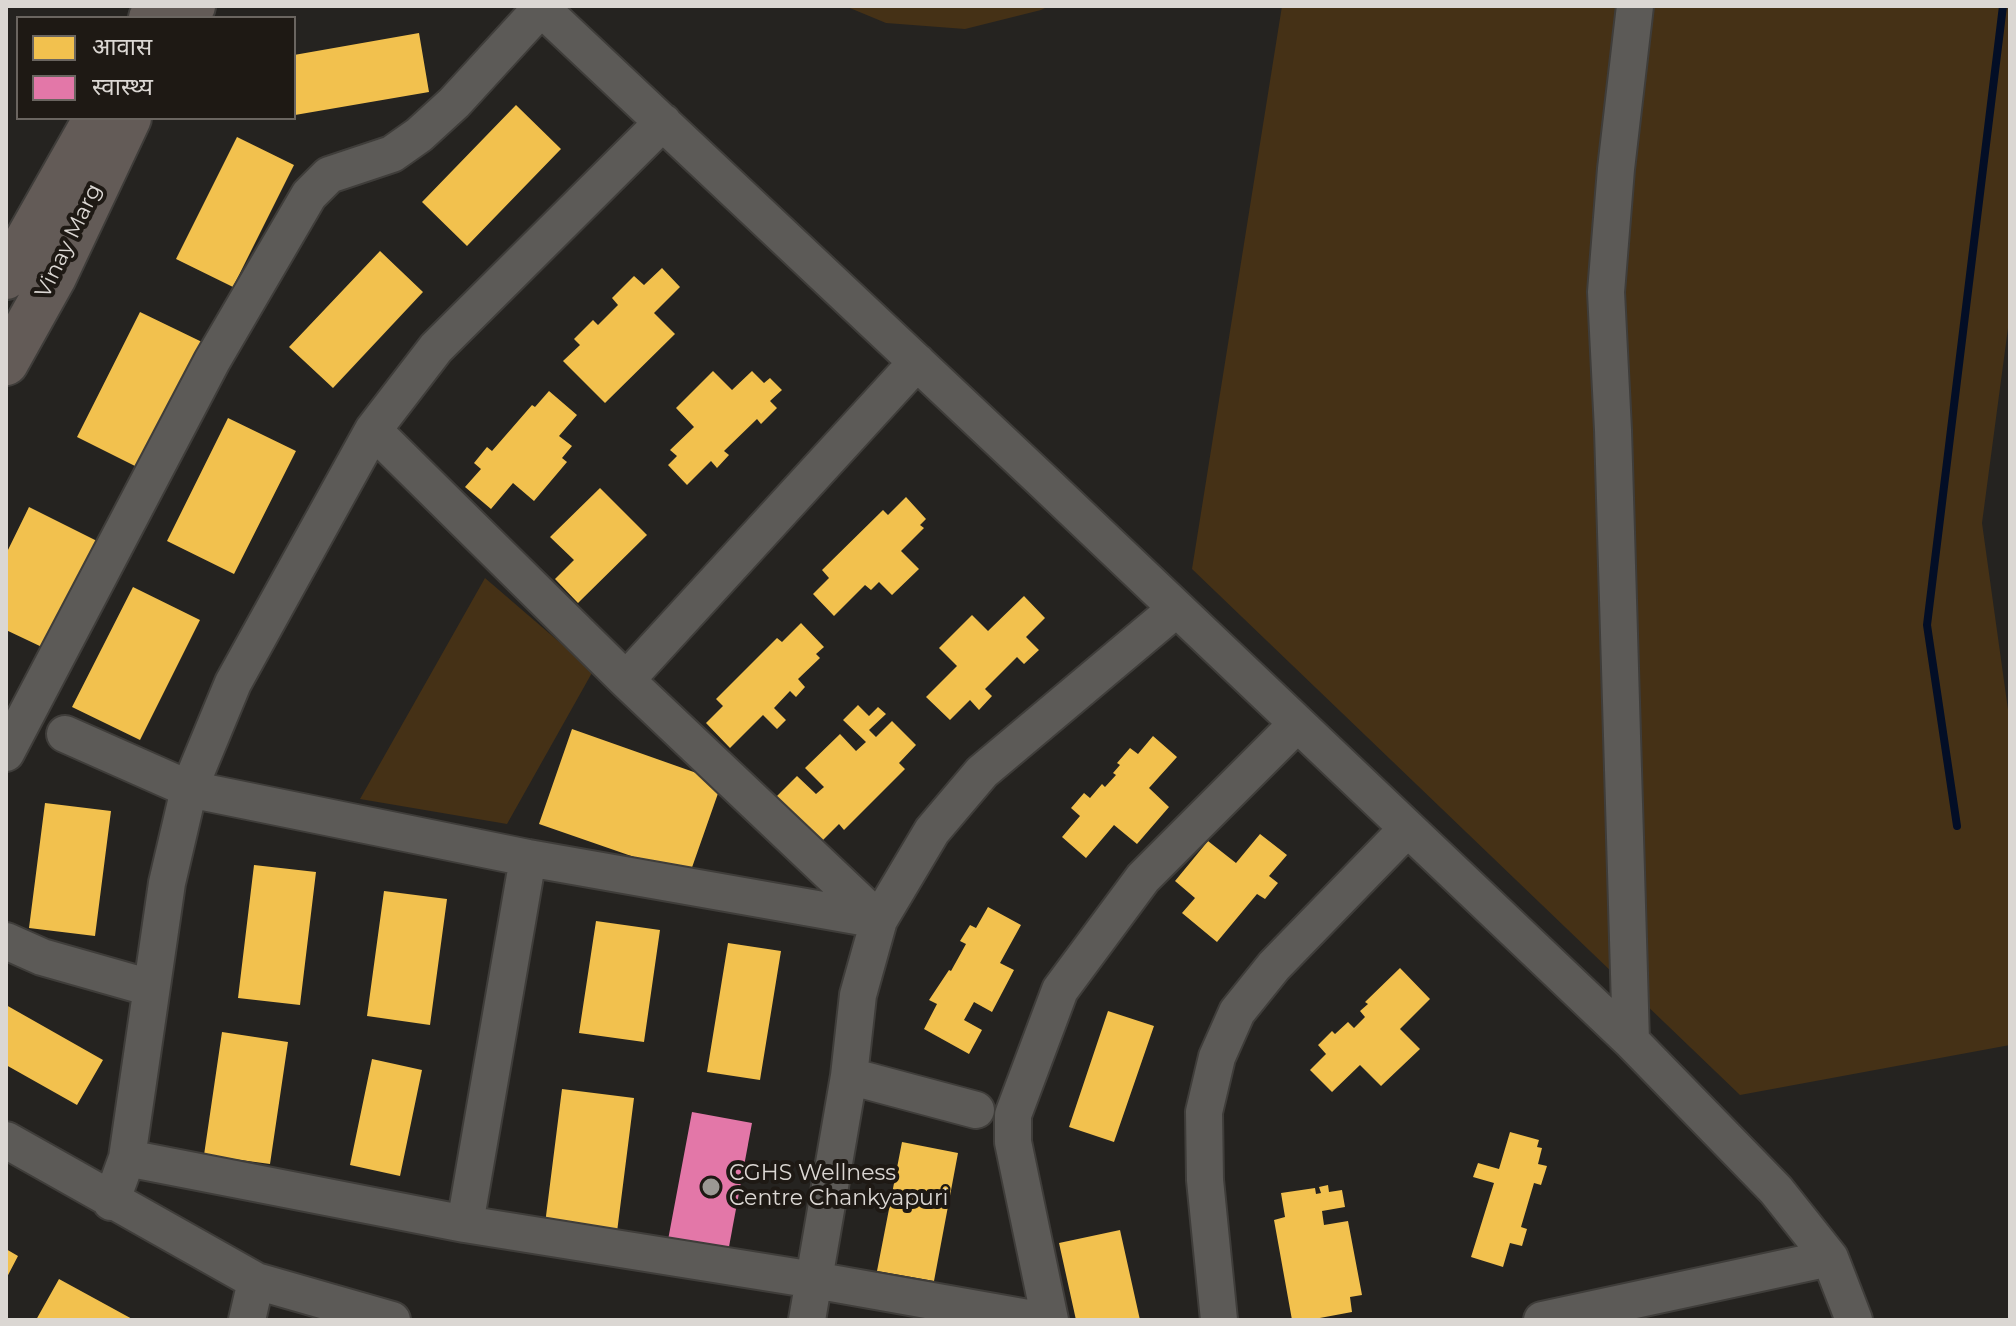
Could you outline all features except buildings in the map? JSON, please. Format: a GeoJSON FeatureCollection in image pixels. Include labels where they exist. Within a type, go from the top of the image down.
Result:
{"type":"FeatureCollection","features":[{"type":"Feature","properties":{"kind":"main road","name":"Vinay Marg"},"geometry":{"type":"LineString","coordinates":[[6,277],[95,120]]}},
{"type":"Feature","properties":{"kind":"main road","name":"Vinay Marg"},"geometry":{"type":"LineString","coordinates":[[6,363],[54,277],[128,120]]}},
{"type":"Feature","properties":{"kind":"street"},"geometry":{"type":"LineString","coordinates":[[1631,1041],[1606,292],[1616,169],[1635,6]]}},
{"type":"Feature","properties":{"kind":"street"},"geometry":{"type":"LineString","coordinates":[[6,753],[212,361],[278,243],[309,195],[329,175],[392,154],[419,135],[454,103],[540,7],[1631,1041],[1776,1190],[1830,1258],[1854,1320]]}},
{"type":"Feature","properties":{"kind":"street"},"geometry":{"type":"LineString","coordinates":[[111,1202],[127,1158],[167,883],[189,789],[233,683],[373,430],[436,348],[663,122]]}},
{"type":"Feature","properties":{"kind":"street"},"geometry":{"type":"LineString","coordinates":[[626,680],[917,362]]}},
{"type":"Feature","properties":{"kind":"street"},"geometry":{"type":"LineString","coordinates":[[373,430],[626,680],[879,920]]}},
{"type":"Feature","properties":{"kind":"street"},"geometry":{"type":"LineString","coordinates":[[807,1320],[849,1076],[858,995],[879,920],[932,831],[982,772],[1176,609]]}},
{"type":"Feature","properties":{"kind":"street"},"geometry":{"type":"LineString","coordinates":[[1050,1320],[1013,1142],[1013,1115],[1060,990],[1143,878],[1297,724]]}},
{"type":"Feature","properties":{"kind":"street"},"geometry":{"type":"LineString","coordinates":[[65,734],[189,789],[528,858],[879,920]]}},
{"type":"Feature","properties":{"kind":"street"},"geometry":{"type":"LineString","coordinates":[[1219,1320],[1205,1180],[1204,1112],[1217,1057],[1237,1012],[1274,966],[1407,829]]}},
{"type":"Feature","properties":{"kind":"street"},"geometry":{"type":"LineString","coordinates":[[465,1224],[528,858]]}},
{"type":"Feature","properties":{"kind":"street"},"geometry":{"type":"LineString","coordinates":[[6,941],[42,957],[151,988]]}},
{"type":"Feature","properties":{"kind":"street"},"geometry":{"type":"LineString","coordinates":[[849,1076],[976,1110]]}},
{"type":"Feature","properties":{"kind":"street"},"geometry":{"type":"LineString","coordinates":[[6,1140],[111,1202],[256,1281],[392,1320]]}},
{"type":"Feature","properties":{"kind":"street"},"geometry":{"type":"LineString","coordinates":[[127,1158],[465,1224],[1039,1320]]}},
{"type":"Feature","properties":{"kind":"street"},"geometry":{"type":"LineString","coordinates":[[1542,1320],[1830,1258]]}},
{"type":"Feature","properties":{"kind":"street"},"geometry":{"type":"LineString","coordinates":[[247,1320],[256,1281]]}},
{"type":"Feature","properties":{"kind":"shaded area"},"geometry":{"type":"Polygon","coordinates":[[[845,6],[1049,6],[965,29],[886,23],[845,6]]]}},
{"type":"Feature","properties":{"kind":"shaded area"},"geometry":{"type":"Polygon","coordinates":[[[1282,6],[2010,6],[2010,313],[1982,523],[2010,724],[2010,1045],[1740,1095],[1192,569],[1282,6]]]}},
{"type":"Feature","properties":{"kind":"shaded area"},"geometry":{"type":"Polygon","coordinates":[[[485,578],[593,671],[507,824],[360,799],[485,578]]]}},
{"type":"Feature","properties":{"kind":"waterway"},"geometry":{"type":"LineString","coordinates":[[1957,826],[1927,625],[2003,6]]}},
{"type":"Feature","properties":{"kind":"place","name":"CGHS Wellness Centre Chankyapuri"},"geometry":{"type":"Point","coordinates":[711,1187]}}]}
